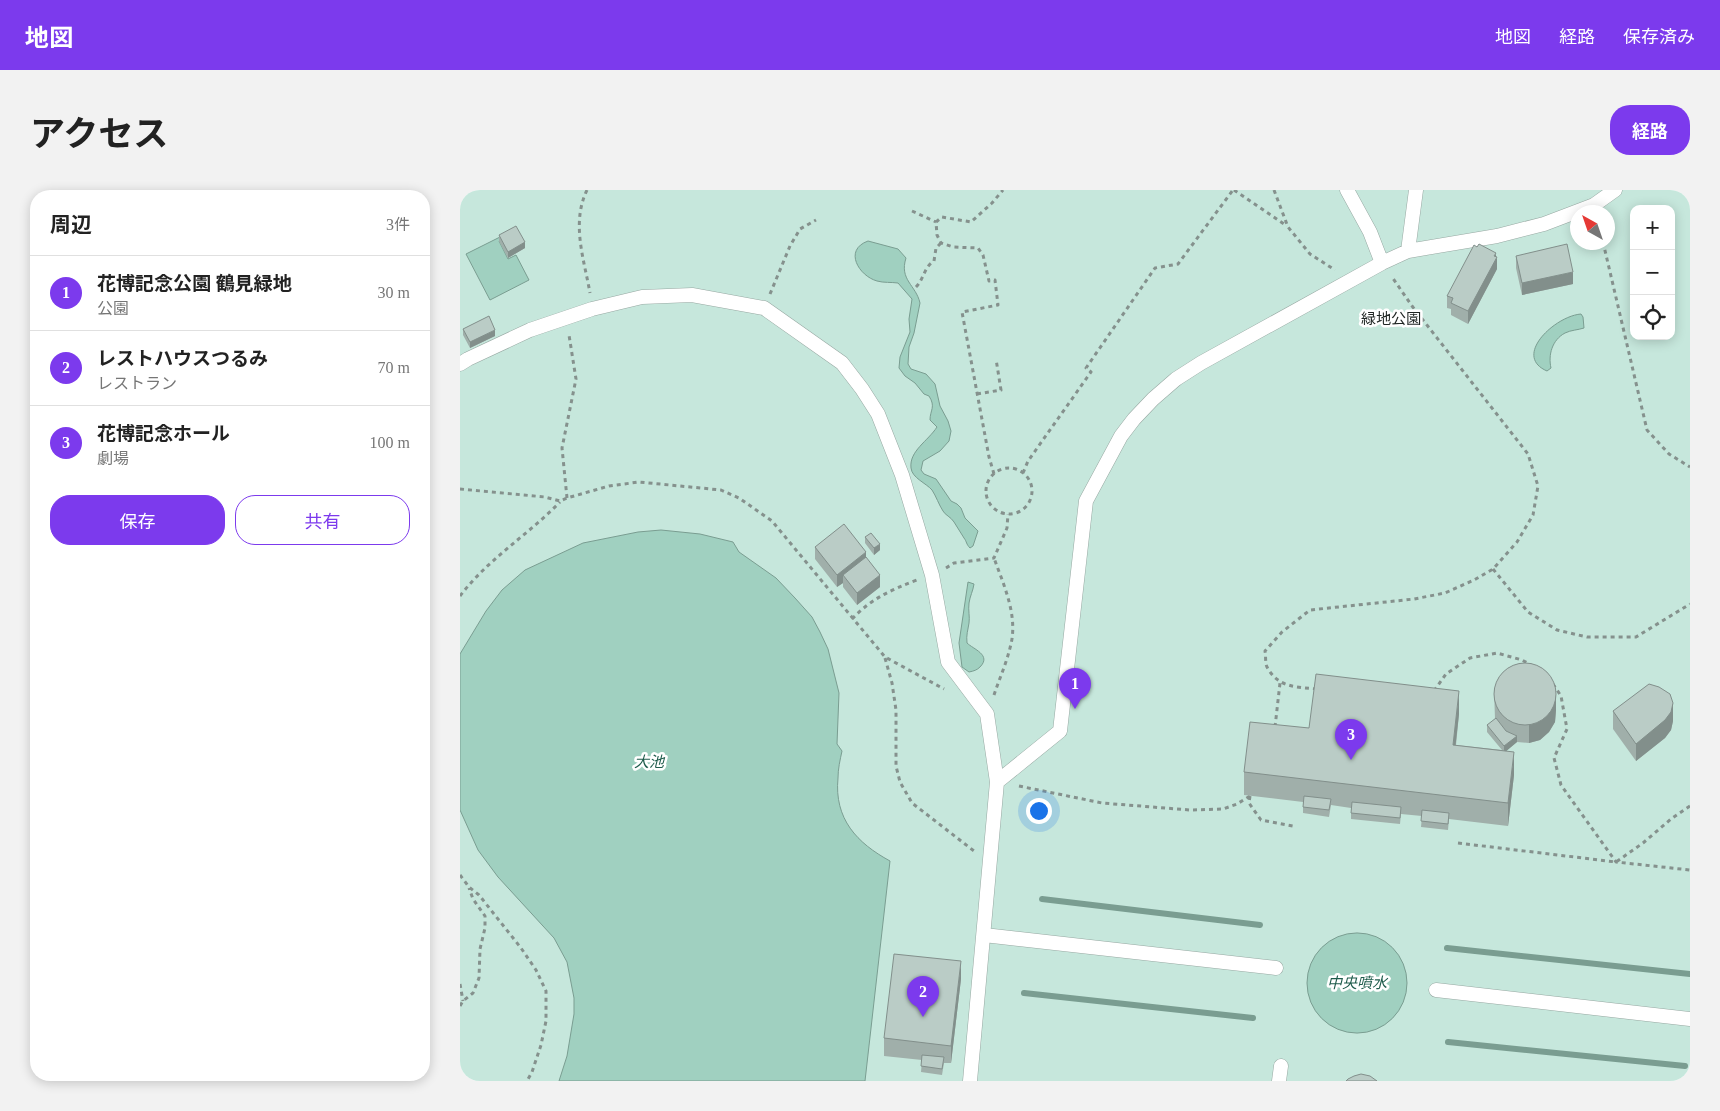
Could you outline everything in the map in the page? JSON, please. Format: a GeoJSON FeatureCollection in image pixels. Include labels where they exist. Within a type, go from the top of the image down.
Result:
{"type":"FeatureCollection","features":[{"type":"Feature","properties":{"kind":"street"},"geometry":{"type":"LineString","coordinates":[[1347,190],[1370,232],[1382,263]]}},
{"type":"Feature","properties":{"kind":"street"},"geometry":{"type":"LineString","coordinates":[[1408,251],[1416,190]]}},
{"type":"Feature","properties":{"kind":"street"},"geometry":{"type":"LineString","coordinates":[[997,782],[1060,731],[1086,501],[1121,436],[1134,418],[1153,398],[1176,379],[1210,358],[1350,280],[1408,251],[1497,236],[1544,224],[1594,205],[1615,190]]}},
{"type":"Feature","properties":{"kind":"street"},"geometry":{"type":"LineString","coordinates":[[460,364],[530,330],[592,309],[642,297],[692,295],[764,308],[842,363],[862,388],[878,414],[902,476],[932,575],[948,662],[987,714],[997,782],[970,1081]]}},
{"type":"Feature","properties":{"kind":"street"},"geometry":{"type":"LineString","coordinates":[[984,934],[1276,968]]}},
{"type":"Feature","properties":{"kind":"street"},"geometry":{"type":"LineString","coordinates":[[1436,990],[1690,1019]]}},
{"type":"Feature","properties":{"kind":"street"},"geometry":{"type":"LineString","coordinates":[[1279,1081],[1281,1066]]}},
{"type":"Feature","properties":{"kind":"path"},"geometry":{"type":"LineString","coordinates":[[587,190],[581,202],[578,225],[592,309]]}},
{"type":"Feature","properties":{"kind":"path"},"geometry":{"type":"LineString","coordinates":[[936,222],[942,217],[971,222],[992,203],[1002,190]]}},
{"type":"Feature","properties":{"kind":"path"},"geometry":{"type":"LineString","coordinates":[[1023,473],[1028,461],[1091,372],[1086,368],[1155,268],[1178,264],[1234,190],[1288,228],[1310,254],[1350,280]]}},
{"type":"Feature","properties":{"kind":"path"},"geometry":{"type":"LineString","coordinates":[[1274,190],[1288,228]]}},
{"type":"Feature","properties":{"kind":"path"},"geometry":{"type":"LineString","coordinates":[[912,211],[936,222]]}},
{"type":"Feature","properties":{"kind":"path"},"geometry":{"type":"LineString","coordinates":[[764,308],[790,246],[800,229],[816,220]]}},
{"type":"Feature","properties":{"kind":"path"},"geometry":{"type":"LineString","coordinates":[[936,222],[937,235],[941,243],[953,248],[978,248],[984,255],[989,281],[995,280],[998,305],[962,312],[994,474]]}},
{"type":"Feature","properties":{"kind":"path"},"geometry":{"type":"LineString","coordinates":[[916,287],[929,264],[934,261],[936,248],[941,243]]}},
{"type":"Feature","properties":{"kind":"path"},"geometry":{"type":"LineString","coordinates":[[1604,250],[1647,430],[1669,454],[1690,467]]}},
{"type":"Feature","properties":{"kind":"path"},"geometry":{"type":"LineString","coordinates":[[1324,690],[1295,687],[1280,683],[1267,666],[1265,651],[1282,632],[1310,610],[1414,599],[1445,593],[1474,580],[1493,569],[1517,542],[1533,515],[1538,486],[1528,454],[1412,306],[1382,263]]}},
{"type":"Feature","properties":{"kind":"path"},"geometry":{"type":"LineString","coordinates":[[566,317],[576,380],[562,448],[567,498]]}},
{"type":"Feature","properties":{"kind":"path"},"geometry":{"type":"LineString","coordinates":[[977,394],[1001,390],[996,359]]}},
{"type":"Feature","properties":{"kind":"path"},"geometry":{"type":"LineString","coordinates":[[1011,468],[1023,473],[1029,480],[1032,488],[1030,501],[1021,511],[1008,514],[995,510],[988,499],[987,486],[994,474],[1011,468]]}},
{"type":"Feature","properties":{"kind":"path"},"geometry":{"type":"LineString","coordinates":[[460,596],[483,569],[549,513],[560,501],[567,498],[608,486],[639,482],[721,490],[739,498],[772,521],[884,657],[949,691]]}},
{"type":"Feature","properties":{"kind":"path"},"geometry":{"type":"LineString","coordinates":[[460,489],[545,497],[560,501]]}},
{"type":"Feature","properties":{"kind":"path"},"geometry":{"type":"LineString","coordinates":[[987,714],[1011,646],[1013,630],[1012,614],[994,558],[1006,528],[1008,514]]}},
{"type":"Feature","properties":{"kind":"path"},"geometry":{"type":"LineString","coordinates":[[852,619],[864,606],[880,596],[954,564],[994,558]]}},
{"type":"Feature","properties":{"kind":"path"},"geometry":{"type":"LineString","coordinates":[[1493,569],[1528,612],[1557,630],[1587,637],[1636,638],[1690,604]]}},
{"type":"Feature","properties":{"kind":"path"},"geometry":{"type":"LineString","coordinates":[[1429,698],[1446,674],[1470,658],[1497,653],[1522,660],[1539,670]]}},
{"type":"Feature","properties":{"kind":"path"},"geometry":{"type":"LineString","coordinates":[[884,657],[892,683],[896,710],[896,766],[904,792],[912,803],[990,863]]}},
{"type":"Feature","properties":{"kind":"path"},"geometry":{"type":"LineString","coordinates":[[1552,682],[1561,696],[1567,729],[1554,758],[1561,785],[1616,862]]}},
{"type":"Feature","properties":{"kind":"path"},"geometry":{"type":"LineString","coordinates":[[1274,732],[1280,683]]}},
{"type":"Feature","properties":{"kind":"path"},"geometry":{"type":"LineString","coordinates":[[997,782],[1102,803],[1190,810],[1223,809],[1237,804],[1250,796],[1249,803],[1261,820],[1292,826]]}},
{"type":"Feature","properties":{"kind":"path"},"geometry":{"type":"LineString","coordinates":[[1616,862],[1643,844],[1671,819],[1690,806]]}},
{"type":"Feature","properties":{"kind":"path"},"geometry":{"type":"LineString","coordinates":[[1458,843],[1690,870]]}},
{"type":"Feature","properties":{"kind":"path"},"geometry":{"type":"LineString","coordinates":[[460,875],[469,887],[479,895],[521,948],[536,970],[546,992],[546,1021],[541,1046],[527,1081]]}},
{"type":"Feature","properties":{"kind":"path"},"geometry":{"type":"LineString","coordinates":[[460,1006],[463,1001],[473,994],[478,978],[480,949],[485,928],[485,916],[473,899],[469,887]]}},
{"type":"Feature","properties":{"kind":"path"},"geometry":{"type":"LineString","coordinates":[[460,984],[463,1001]]}},
{"type":"Feature","properties":{"kind":"shaded area"},"geometry":{"type":"Polygon","coordinates":[[[460,190],[1690,190],[1690,1081],[460,1081],[460,190]]]}},
{"type":"Feature","properties":{"kind":"water"},"geometry":{"type":"Polygon","coordinates":[[[506,234],[507,236],[499,241],[508,259],[516,255],[529,280],[490,300],[466,254],[506,234]]]}},
{"type":"Feature","properties":{"kind":"water"},"geometry":{"type":"Polygon","coordinates":[[[868,241],[898,249],[906,258],[904,266],[906,277],[920,303],[909,347],[908,364],[911,369],[926,374],[935,384],[940,406],[951,431],[949,441],[940,451],[923,461],[921,470],[924,474],[936,479],[951,501],[961,508],[965,518],[978,531],[973,546],[970,548],[953,520],[944,512],[932,490],[912,472],[911,462],[913,456],[937,427],[930,420],[932,406],[929,396],[924,394],[899,368],[900,357],[910,332],[909,319],[912,299],[898,283],[877,281],[864,274],[860,269],[856,262],[856,250],[860,245],[868,241]]]}},
{"type":"Feature","properties":{"kind":"water"},"geometry":{"type":"Polygon","coordinates":[[[1581,314],[1584,328],[1567,332],[1557,340],[1552,348],[1551,368],[1547,371],[1537,364],[1534,356],[1541,338],[1560,322],[1571,316],[1581,314]]]}},
{"type":"Feature","properties":{"kind":"water","name":"大池"},"geometry":{"type":"Polygon","coordinates":[[[661,530],[700,534],[733,542],[739,552],[776,578],[812,617],[828,649],[839,693],[837,744],[842,751],[838,775],[840,806],[844,818],[858,838],[890,861],[865,1081],[559,1081],[567,1056],[574,1014],[574,998],[567,962],[554,938],[498,877],[478,850],[460,810],[460,654],[486,611],[502,590],[525,570],[583,543],[638,532],[661,530]]]}},
{"type":"Feature","properties":{"kind":"water"},"geometry":{"type":"Polygon","coordinates":[[[968,582],[974,584],[969,603],[967,643],[980,653],[984,659],[979,668],[969,672],[962,667],[959,643],[968,582]]]}},
{"type":"Feature","properties":{"kind":"water","name":"中央噴水"},"geometry":{"type":"Polygon","coordinates":[[[1357,933],[1376,937],[1393,947],[1403,964],[1407,983],[1403,1002],[1393,1019],[1376,1029],[1357,1033],[1338,1029],[1321,1019],[1311,1002],[1307,983],[1311,964],[1321,947],[1338,937],[1357,933]]]}},
{"type":"Feature","properties":{"kind":"building"},"geometry":{"type":"Polygon","coordinates":[[[516,226],[525,242],[508,252],[499,235],[516,226]]]}},
{"type":"Feature","properties":{"kind":"building"},"geometry":{"type":"Polygon","coordinates":[[[1479,244],[1496,253],[1494,256],[1497,257],[1468,311],[1451,303],[1453,298],[1447,296],[1474,245],[1477,247],[1479,244]]]}},
{"type":"Feature","properties":{"kind":"building"},"geometry":{"type":"Polygon","coordinates":[[[1567,244],[1573,272],[1522,283],[1516,256],[1567,244]]]}},
{"type":"Feature","properties":{"kind":"building"},"geometry":{"type":"Polygon","coordinates":[[[489,316],[495,330],[470,342],[463,329],[489,316]]]}},
{"type":"Feature","properties":{"kind":"building"},"geometry":{"type":"Polygon","coordinates":[[[844,524],[866,552],[837,575],[815,547],[844,524]]]}},
{"type":"Feature","properties":{"kind":"building"},"geometry":{"type":"Polygon","coordinates":[[[871,533],[880,544],[874,548],[865,537],[871,533]]]}},
{"type":"Feature","properties":{"kind":"building"},"geometry":{"type":"Polygon","coordinates":[[[866,557],[880,575],[857,593],[843,575],[866,557]]]}},
{"type":"Feature","properties":{"kind":"building"},"geometry":{"type":"Polygon","coordinates":[[[1525,663],[1542,668],[1547,672],[1551,677],[1556,694],[1551,711],[1547,716],[1542,720],[1525,725],[1508,720],[1503,716],[1499,711],[1494,694],[1499,677],[1503,672],[1508,668],[1525,663]]]}},
{"type":"Feature","properties":{"kind":"building"},"geometry":{"type":"Polygon","coordinates":[[[1316,674],[1459,691],[1453,745],[1514,752],[1508,803],[1244,772],[1250,722],[1309,728],[1316,674]]]}},
{"type":"Feature","properties":{"kind":"building"},"geometry":{"type":"Polygon","coordinates":[[[1649,684],[1659,687],[1670,694],[1673,703],[1671,712],[1665,720],[1636,744],[1613,711],[1649,684]]]}},
{"type":"Feature","properties":{"kind":"building"},"geometry":{"type":"Polygon","coordinates":[[[1496,718],[1506,731],[1517,736],[1504,746],[1487,725],[1496,718]]]}},
{"type":"Feature","properties":{"kind":"building"},"geometry":{"type":"Polygon","coordinates":[[[1304,796],[1331,799],[1329,810],[1303,807],[1304,796]]]}},
{"type":"Feature","properties":{"kind":"building"},"geometry":{"type":"Polygon","coordinates":[[[1352,802],[1401,807],[1400,818],[1351,813],[1352,802]]]}},
{"type":"Feature","properties":{"kind":"building"},"geometry":{"type":"Polygon","coordinates":[[[1422,810],[1449,813],[1448,824],[1421,821],[1422,810]]]}},
{"type":"Feature","properties":{"kind":"building"},"geometry":{"type":"Polygon","coordinates":[[[894,954],[961,961],[951,1046],[884,1038],[894,954]]]}},
{"type":"Feature","properties":{"kind":"building"},"geometry":{"type":"Polygon","coordinates":[[[922,1055],[944,1057],[942,1069],[921,1066],[922,1055]]]}},
{"type":"Feature","properties":{"kind":"building"},"geometry":{"type":"Polygon","coordinates":[[[1361,1074],[1370,1076],[1377,1081],[1346,1081],[1361,1074]]]}},
{"type":"Feature","properties":{"kind":"waterway"},"geometry":{"type":"LineString","coordinates":[[1042,899],[1260,925]]}},
{"type":"Feature","properties":{"kind":"waterway"},"geometry":{"type":"LineString","coordinates":[[1447,948],[1690,974]]}},
{"type":"Feature","properties":{"kind":"waterway"},"geometry":{"type":"LineString","coordinates":[[1024,993],[1253,1018]]}},
{"type":"Feature","properties":{"kind":"waterway"},"geometry":{"type":"LineString","coordinates":[[1448,1042],[1685,1066]]}},
{"type":"Feature","properties":{"kind":"place","name":"花博記念公園 鶴見緑地"},"geometry":{"type":"Point","coordinates":[1075,709]}},
{"type":"Feature","properties":{"kind":"place","name":"花博記念ホール"},"geometry":{"type":"Point","coordinates":[1351,760]}},
{"type":"Feature","properties":{"kind":"place","name":"レストハウスつるみ"},"geometry":{"type":"Point","coordinates":[923,1017]}},
{"type":"Feature","properties":{"kind":"district","name":"緑地公園"},"geometry":{"type":"Point","coordinates":[1391,319]}}]}
